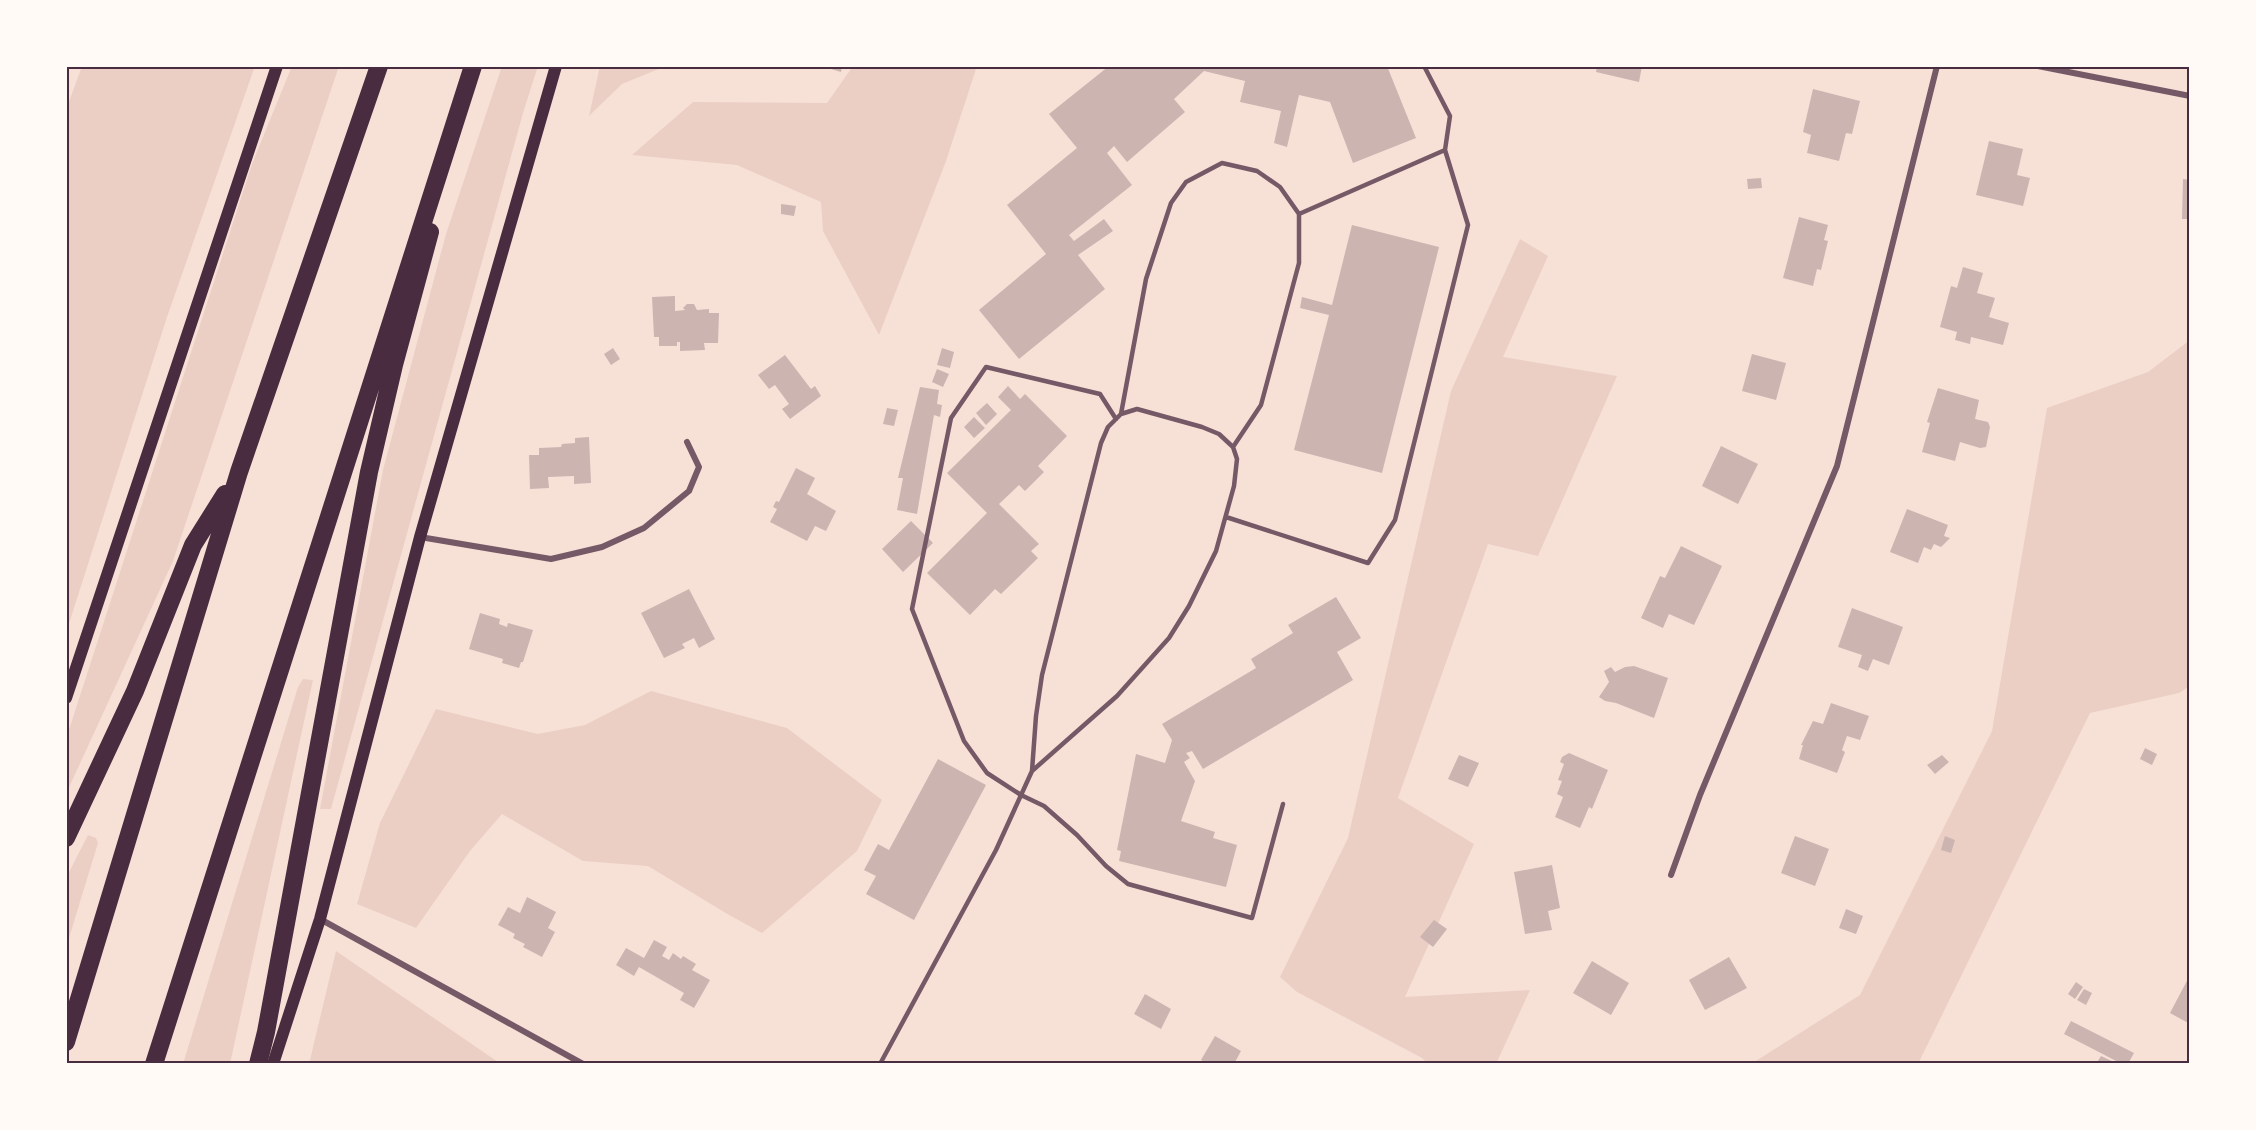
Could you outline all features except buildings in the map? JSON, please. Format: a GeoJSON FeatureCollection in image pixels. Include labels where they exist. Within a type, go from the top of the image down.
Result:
{"type":"FeatureCollection","features":[{"type":"Feature","properties":{"kind":"highway"},"geometry":{"type":"LineString","coordinates":[[66,1042],[239,472],[379,66]]}},
{"type":"Feature","properties":{"kind":"highway"},"geometry":{"type":"LineString","coordinates":[[154,1064],[403,280],[474,66]]}},
{"type":"Feature","properties":{"kind":"highway"},"geometry":{"type":"LineString","coordinates":[[258,1064],[369,472],[394,365],[474,66]]}},
{"type":"Feature","properties":{"kind":"highway"},"geometry":{"type":"LineString","coordinates":[[66,838],[135,691],[193,545],[239,472]]}},
{"type":"Feature","properties":{"kind":"main road"},"geometry":{"type":"LineString","coordinates":[[66,698],[277,66]]}},
{"type":"Feature","properties":{"kind":"main road"},"geometry":{"type":"LineString","coordinates":[[273,1064],[320,919],[420,537],[556,66]]}},
{"type":"Feature","properties":{"kind":"street"},"geometry":{"type":"LineString","coordinates":[[1671,875],[1700,795],[1837,465],[1936,66]]}},
{"type":"Feature","properties":{"kind":"street"},"geometry":{"type":"LineString","coordinates":[[2038,66],[2190,96]]}},
{"type":"Feature","properties":{"kind":"street"},"geometry":{"type":"LineString","coordinates":[[420,537],[551,559],[602,547],[644,528],[689,490],[699,467],[687,442]]}},
{"type":"Feature","properties":{"kind":"street"},"geometry":{"type":"LineString","coordinates":[[320,919],[583,1064]]}},
{"type":"Feature","properties":{"kind":"lane"},"geometry":{"type":"LineString","coordinates":[[1226,517],[1368,562],[1395,520],[1468,225],[1444,150],[1450,116],[1424,66]]}},
{"type":"Feature","properties":{"kind":"lane"},"geometry":{"type":"LineString","coordinates":[[1299,214],[1444,150]]}},
{"type":"Feature","properties":{"kind":"lane"},"geometry":{"type":"LineString","coordinates":[[1121,414],[1146,279],[1171,203],[1186,182],[1222,163],[1257,171],[1280,187],[1299,214],[1299,263],[1261,405],[1233,447]]}},
{"type":"Feature","properties":{"kind":"lane"},"geometry":{"type":"LineString","coordinates":[[1116,419],[1100,394],[986,367],[951,418],[912,609],[964,741],[987,772],[1021,795],[1044,806],[1128,884],[1252,918],[1283,804]]}},
{"type":"Feature","properties":{"kind":"lane"},"geometry":{"type":"LineString","coordinates":[[880,1064],[991,860],[1032,771],[1042,675],[1101,443],[1108,426],[1121,414],[1137,409],[1220,434],[1233,447],[1237,459],[1234,486],[1216,551],[1190,606],[1168,638],[1117,696],[1032,771]]}},
{"type":"Feature","properties":{"kind":"shaded area"},"geometry":{"type":"Polygon","coordinates":[[[82,66],[255,66],[167,317],[66,633],[66,110],[82,66]]]}},
{"type":"Feature","properties":{"kind":"shaded area"},"geometry":{"type":"Polygon","coordinates":[[[292,66],[339,66],[173,561],[66,794],[66,739],[252,164],[292,66]]]}},
{"type":"Feature","properties":{"kind":"shaded area"},"geometry":{"type":"Polygon","coordinates":[[[502,66],[538,66],[523,113],[331,809],[320,809],[383,470],[446,234],[502,66]]]}},
{"type":"Feature","properties":{"kind":"shaded area"},"geometry":{"type":"Polygon","coordinates":[[[600,66],[666,66],[622,84],[589,116],[600,66]]]}},
{"type":"Feature","properties":{"kind":"shaded area"},"geometry":{"type":"Polygon","coordinates":[[[853,66],[977,66],[946,161],[879,335],[823,231],[821,202],[737,165],[632,155],[693,102],[827,103],[853,66]]]}},
{"type":"Feature","properties":{"kind":"shaded area"},"geometry":{"type":"Polygon","coordinates":[[[1520,239],[1548,256],[1503,357],[1617,376],[1538,556],[1488,544],[1398,798],[1474,844],[1405,997],[1530,990],[1496,1064],[1428,1064],[1422,1058],[1297,992],[1280,977],[1348,838],[1451,391],[1520,239]]]}},
{"type":"Feature","properties":{"kind":"shaded area"},"geometry":{"type":"Polygon","coordinates":[[[2190,340],[2190,686],[2179,693],[2090,713],[1918,1064],[1751,1064],[1860,995],[1992,731],[2047,408],[2148,372],[2190,340]]]}},
{"type":"Feature","properties":{"kind":"shaded area"},"geometry":{"type":"Polygon","coordinates":[[[303,679],[313,680],[230,1064],[183,1064],[298,687],[303,679]]]}},
{"type":"Feature","properties":{"kind":"shaded area"},"geometry":{"type":"Polygon","coordinates":[[[651,691],[787,728],[882,800],[857,851],[762,933],[648,866],[583,861],[502,814],[470,851],[416,928],[357,904],[380,823],[436,709],[538,734],[585,725],[651,691]]]}},
{"type":"Feature","properties":{"kind":"shaded area"},"geometry":{"type":"Polygon","coordinates":[[[88,835],[96,838],[98,843],[66,948],[66,878],[88,835]]]}},
{"type":"Feature","properties":{"kind":"shaded area"},"geometry":{"type":"Polygon","coordinates":[[[336,951],[501,1064],[309,1064],[336,951]]]}}]}
